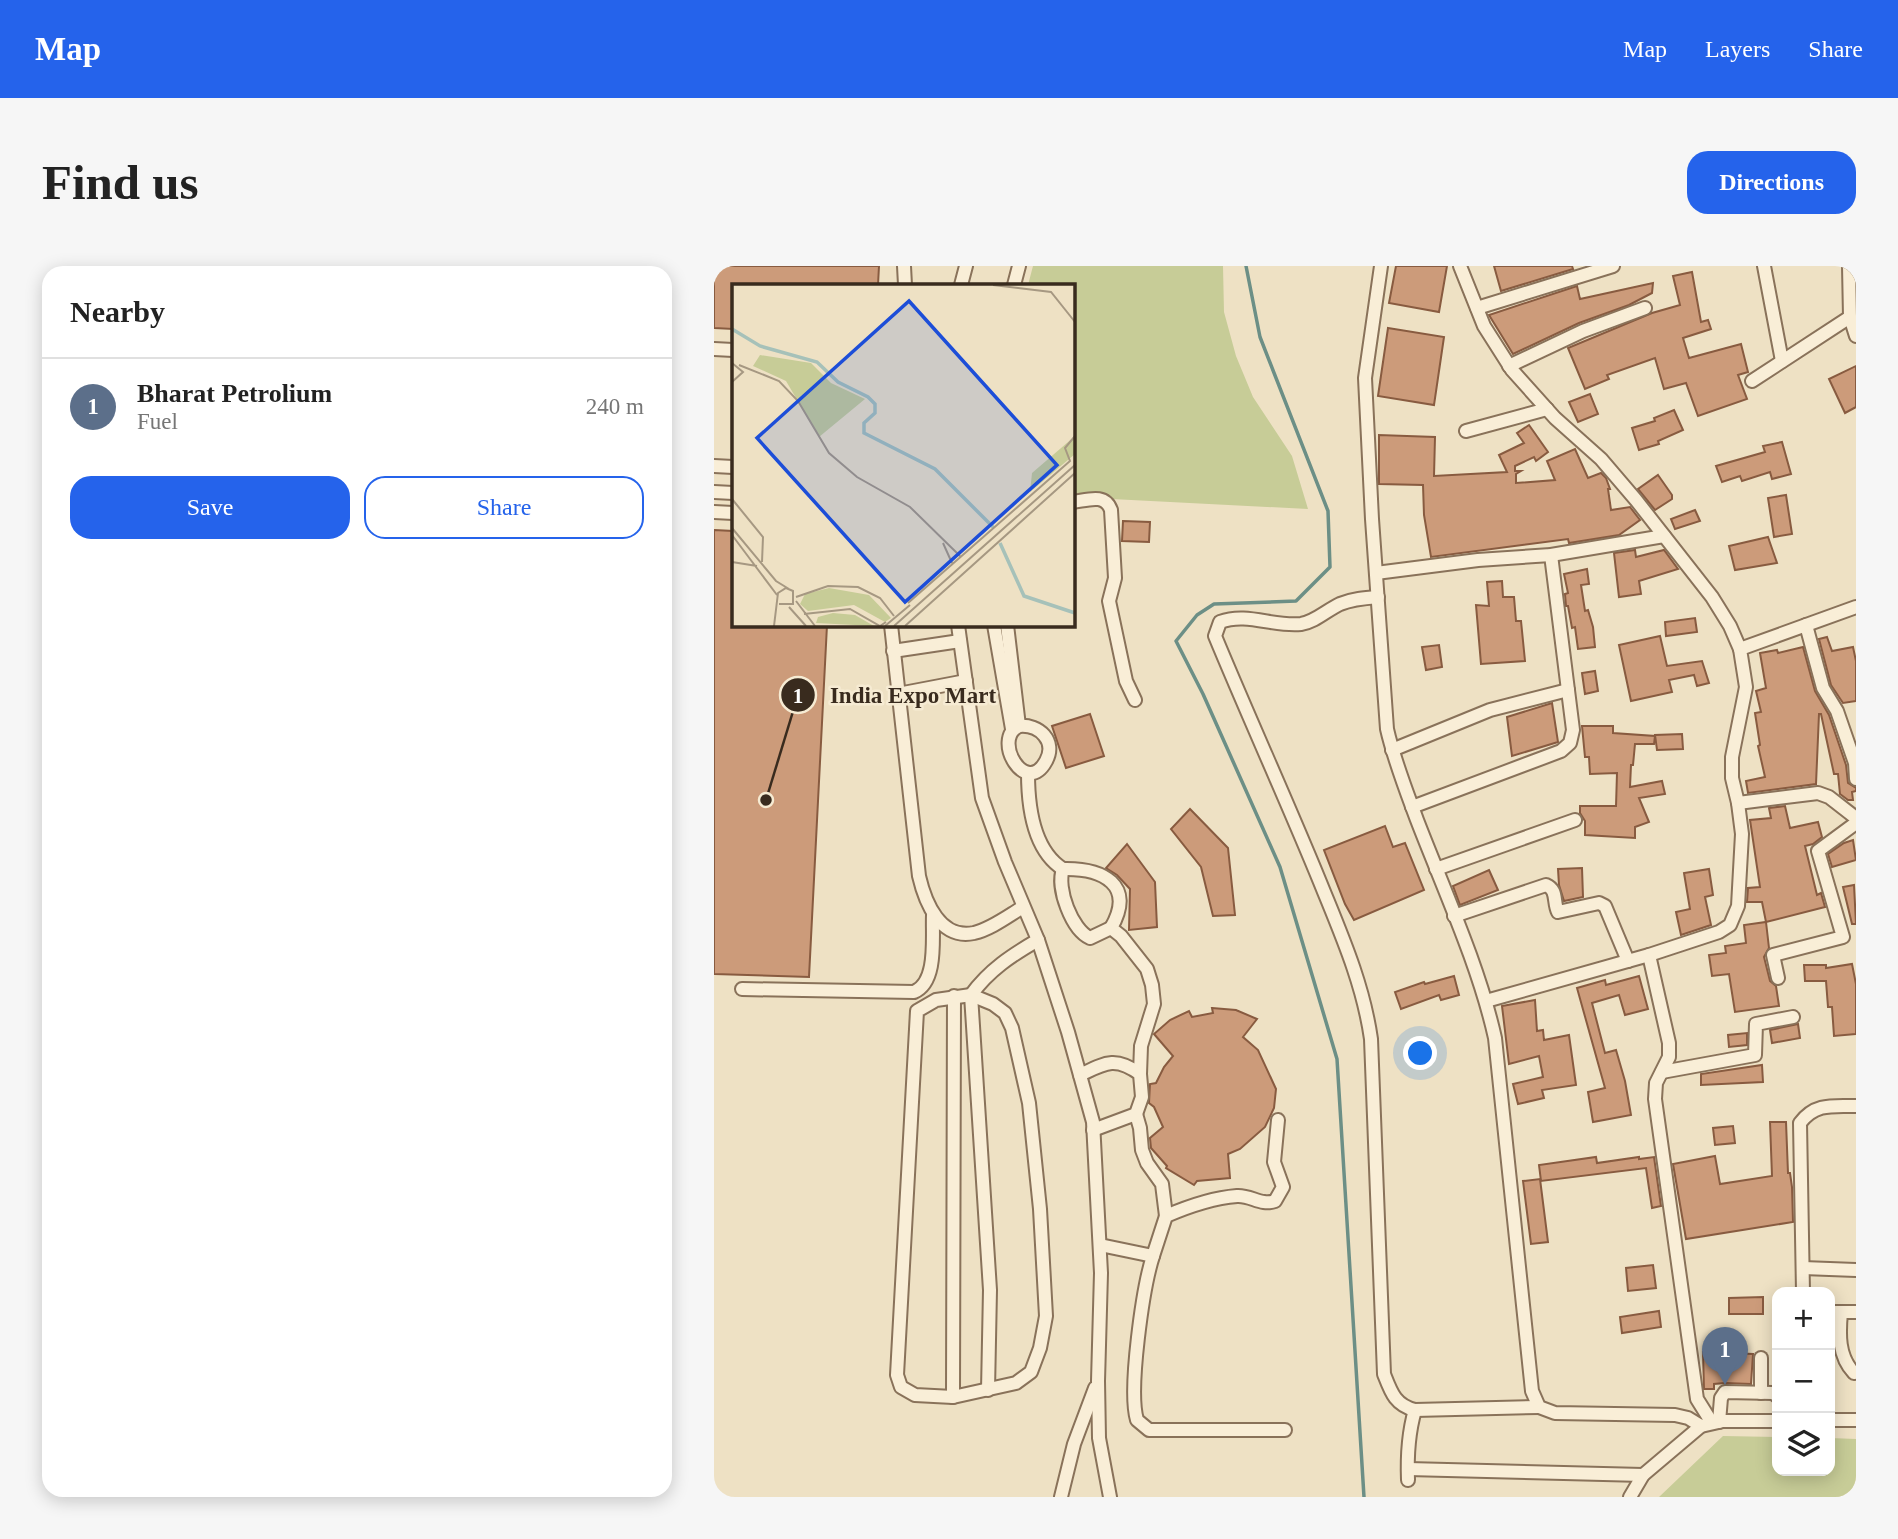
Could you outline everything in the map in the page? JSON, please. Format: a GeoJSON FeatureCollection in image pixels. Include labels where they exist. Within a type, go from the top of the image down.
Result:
{"type":"FeatureCollection","features":[{"type":"Feature","properties":{"kind":"street"},"geometry":{"type":"LineString","coordinates":[[904,266],[905,284]]}},
{"type":"Feature","properties":{"kind":"street"},"geometry":{"type":"LineString","coordinates":[[961,284],[966,266]]}},
{"type":"Feature","properties":{"kind":"street"},"geometry":{"type":"LineString","coordinates":[[1014,284],[1019,266]]}},
{"type":"Feature","properties":{"kind":"street"},"geometry":{"type":"LineString","coordinates":[[1381,266],[1365,378],[1387,729],[1412,807],[1486,1001],[1495,1038],[1532,1391],[1539,1407]]}},
{"type":"Feature","properties":{"kind":"street"},"geometry":{"type":"LineString","coordinates":[[1460,266],[1484,326],[1509,366],[1547,409],[1601,459],[1712,597],[1740,649],[1746,687],[1732,757],[1732,778],[1742,834],[1738,906],[1730,925],[1720,932],[1649,955],[1486,1001]]}},
{"type":"Feature","properties":{"kind":"street"},"geometry":{"type":"LineString","coordinates":[[1477,309],[1613,266]]}},
{"type":"Feature","properties":{"kind":"street"},"geometry":{"type":"LineString","coordinates":[[1764,266],[1782,361]]}},
{"type":"Feature","properties":{"kind":"street"},"geometry":{"type":"LineString","coordinates":[[1851,272],[1850,317],[1856,336]]}},
{"type":"Feature","properties":{"kind":"street"},"geometry":{"type":"LineString","coordinates":[[1509,366],[1583,331],[1645,307]]}},
{"type":"Feature","properties":{"kind":"street"},"geometry":{"type":"LineString","coordinates":[[1752,381],[1850,317]]}},
{"type":"Feature","properties":{"kind":"street"},"geometry":{"type":"LineString","coordinates":[[714,348],[732,350]]}},
{"type":"Feature","properties":{"kind":"street"},"geometry":{"type":"LineString","coordinates":[[1466,431],[1547,409]]}},
{"type":"Feature","properties":{"kind":"street"},"geometry":{"type":"LineString","coordinates":[[714,466],[732,467]]}},
{"type":"Feature","properties":{"kind":"street"},"geometry":{"type":"LineString","coordinates":[[714,492],[732,493]]}},
{"type":"Feature","properties":{"kind":"street"},"geometry":{"type":"LineString","coordinates":[[1074,502],[1102,498],[1108,502],[1111,510],[1115,578],[1109,601],[1126,681],[1135,700]]}},
{"type":"Feature","properties":{"kind":"street"},"geometry":{"type":"LineString","coordinates":[[714,512],[732,513]]}},
{"type":"Feature","properties":{"kind":"street"},"geometry":{"type":"LineString","coordinates":[[1376,573],[1478,560],[1550,555],[1664,536]]}},
{"type":"Feature","properties":{"kind":"street"},"geometry":{"type":"LineString","coordinates":[[1412,807],[1561,751],[1570,743],[1573,730],[1550,555]]}},
{"type":"Feature","properties":{"kind":"street"},"geometry":{"type":"LineString","coordinates":[[1378,597],[1355,599],[1304,624],[1285,625],[1232,618],[1220,622],[1215,636],[1289,804],[1354,967],[1366,1008],[1371,1053],[1384,1374],[1392,1394],[1403,1407],[1415,1410],[1539,1407],[1555,1413],[1675,1415],[1711,1424],[1772,1420]]}},
{"type":"Feature","properties":{"kind":"street"},"geometry":{"type":"LineString","coordinates":[[1740,649],[1856,607]]}},
{"type":"Feature","properties":{"kind":"street"},"geometry":{"type":"LineString","coordinates":[[1806,625],[1823,688],[1837,711],[1855,763],[1856,779]]}},
{"type":"Feature","properties":{"kind":"street"},"geometry":{"type":"LineString","coordinates":[[891,626],[919,876],[922,891],[933,915],[943,926],[964,933],[976,932],[1023,907]]}},
{"type":"Feature","properties":{"kind":"street"},"geometry":{"type":"LineString","coordinates":[[958,626],[982,798],[1038,940],[1080,1075],[1093,1130],[1101,1273],[1099,1438],[1110,1497]]}},
{"type":"Feature","properties":{"kind":"street"},"geometry":{"type":"LineString","coordinates":[[994,626],[1016,728]]}},
{"type":"Feature","properties":{"kind":"street"},"geometry":{"type":"LineString","coordinates":[[1007,626],[1016,728],[1009,745],[1013,760],[1022,772],[1028,773],[1044,765],[1048,759],[1049,744],[1041,731],[1027,726],[1016,728]]}},
{"type":"Feature","properties":{"kind":"street"},"geometry":{"type":"LineString","coordinates":[[893,651],[960,641]]}},
{"type":"Feature","properties":{"kind":"street"},"geometry":{"type":"LineString","coordinates":[[898,694],[966,681]]}},
{"type":"Feature","properties":{"kind":"street"},"geometry":{"type":"LineString","coordinates":[[1392,750],[1490,710],[1568,690]]}},
{"type":"Feature","properties":{"kind":"street"},"geometry":{"type":"LineString","coordinates":[[1028,773],[1031,816],[1048,856],[1063,869],[1098,873],[1116,886],[1119,907],[1111,928],[1090,938],[1078,929],[1060,885],[1063,869]]}},
{"type":"Feature","properties":{"kind":"street"},"geometry":{"type":"LineString","coordinates":[[1738,803],[1818,793],[1829,797],[1856,821],[1818,850],[1843,937],[1773,956],[1778,978]]}},
{"type":"Feature","properties":{"kind":"street"},"geometry":{"type":"LineString","coordinates":[[1436,869],[1575,820]]}},
{"type":"Feature","properties":{"kind":"street"},"geometry":{"type":"LineString","coordinates":[[1454,916],[1546,885],[1552,887],[1555,893],[1558,912],[1599,903],[1605,906],[1628,961]]}},
{"type":"Feature","properties":{"kind":"street"},"geometry":{"type":"LineString","coordinates":[[742,989],[914,992],[921,989],[927,980],[930,968],[933,915]]}},
{"type":"Feature","properties":{"kind":"street"},"geometry":{"type":"LineString","coordinates":[[1111,928],[1121,936],[1147,969],[1152,985],[1154,1004],[1141,1046],[1142,1097],[1136,1114],[1142,1150],[1147,1163],[1162,1184],[1166,1216],[1147,1274],[1136,1363],[1134,1397],[1137,1420],[1149,1430],[1285,1430]]}},
{"type":"Feature","properties":{"kind":"street"},"geometry":{"type":"LineString","coordinates":[[988,1390],[990,1290],[971,995],[987,975],[1038,940]]}},
{"type":"Feature","properties":{"kind":"street"},"geometry":{"type":"LineString","coordinates":[[1649,955],[1670,1043],[1669,1057],[1656,1083],[1655,1099],[1664,1170],[1697,1399],[1711,1424]]}},
{"type":"Feature","properties":{"kind":"street"},"geometry":{"type":"LineString","coordinates":[[971,995],[999,1008],[1005,1013],[1012,1028],[1029,1104],[1040,1209],[1046,1316],[1040,1348],[1031,1372],[1017,1383],[953,1397],[915,1395],[901,1387],[897,1375],[917,1011],[936,1000],[954,996],[971,995]]}},
{"type":"Feature","properties":{"kind":"street"},"geometry":{"type":"LineString","coordinates":[[953,1397],[954,996]]}},
{"type":"Feature","properties":{"kind":"street"},"geometry":{"type":"LineString","coordinates":[[1662,1072],[1755,1055],[1756,1024],[1793,1017]]}},
{"type":"Feature","properties":{"kind":"street"},"geometry":{"type":"LineString","coordinates":[[1080,1075],[1116,1061],[1140,1074]]}},
{"type":"Feature","properties":{"kind":"street"},"geometry":{"type":"LineString","coordinates":[[1803,1287],[1800,1123],[1808,1112],[1826,1107],[1856,1106]]}},
{"type":"Feature","properties":{"kind":"street"},"geometry":{"type":"LineString","coordinates":[[1093,1130],[1136,1114]]}},
{"type":"Feature","properties":{"kind":"street"},"geometry":{"type":"LineString","coordinates":[[1166,1216],[1198,1203],[1240,1196],[1259,1202],[1275,1201],[1283,1187],[1274,1161],[1278,1121]]}},
{"type":"Feature","properties":{"kind":"street"},"geometry":{"type":"LineString","coordinates":[[1100,1245],[1153,1256]]}},
{"type":"Feature","properties":{"kind":"street"},"geometry":{"type":"LineString","coordinates":[[1803,1268],[1856,1270]]}},
{"type":"Feature","properties":{"kind":"street"},"geometry":{"type":"LineString","coordinates":[[1854,1373],[1846,1365],[1835,1312],[1856,1312]]}},
{"type":"Feature","properties":{"kind":"street"},"geometry":{"type":"LineString","coordinates":[[1761,1358],[1761,1393]]}},
{"type":"Feature","properties":{"kind":"street"},"geometry":{"type":"LineString","coordinates":[[1060,1497],[1074,1444],[1098,1381]]}},
{"type":"Feature","properties":{"kind":"street"},"geometry":{"type":"LineString","coordinates":[[1630,1497],[1643,1475],[1711,1424],[1725,1392],[1772,1395]]}},
{"type":"Feature","properties":{"kind":"street"},"geometry":{"type":"LineString","coordinates":[[1415,1410],[1409,1429],[1408,1475],[1643,1475]]}},
{"type":"Feature","properties":{"kind":"street"},"geometry":{"type":"LineString","coordinates":[[1835,1420],[1856,1420]]}},
{"type":"Feature","properties":{"kind":"green space"},"geometry":{"type":"Polygon","coordinates":[[[1033,266],[1223,266],[1224,312],[1236,356],[1253,397],[1292,456],[1308,509],[1074,497],[1074,284],[1028,284],[1033,266]]]}},
{"type":"Feature","properties":{"kind":"green space"},"geometry":{"type":"Polygon","coordinates":[[[1723,1436],[1772,1437],[1772,1476],[1835,1476],[1835,1438],[1856,1439],[1856,1497],[1659,1497],[1723,1436]]]}},
{"type":"Feature","properties":{"kind":"building"},"geometry":{"type":"Polygon","coordinates":[[[714,266],[879,266],[878,284],[732,284],[732,329],[714,328],[714,266]]]}},
{"type":"Feature","properties":{"kind":"building"},"geometry":{"type":"Polygon","coordinates":[[[1396,266],[1447,266],[1439,312],[1389,303],[1396,266]]]}},
{"type":"Feature","properties":{"kind":"building"},"geometry":{"type":"Polygon","coordinates":[[[1494,266],[1572,266],[1573,269],[1501,291],[1494,266]]]}},
{"type":"Feature","properties":{"kind":"building"},"geometry":{"type":"Polygon","coordinates":[[[1692,272],[1701,322],[1708,320],[1711,329],[1683,338],[1689,358],[1741,344],[1748,372],[1738,375],[1747,399],[1698,416],[1686,383],[1664,389],[1655,358],[1607,375],[1609,379],[1585,389],[1568,348],[1652,313],[1680,305],[1673,276],[1692,272]]]}},
{"type":"Feature","properties":{"kind":"building"},"geometry":{"type":"Polygon","coordinates":[[[1653,283],[1652,293],[1629,305],[1579,323],[1513,354],[1489,315],[1577,286],[1580,299],[1653,283]]]}},
{"type":"Feature","properties":{"kind":"building"},"geometry":{"type":"Polygon","coordinates":[[[1388,328],[1444,337],[1434,405],[1378,396],[1388,328]]]}},
{"type":"Feature","properties":{"kind":"building"},"geometry":{"type":"Polygon","coordinates":[[[1856,366],[1856,407],[1845,413],[1829,379],[1856,366]]]}},
{"type":"Feature","properties":{"kind":"building"},"geometry":{"type":"Polygon","coordinates":[[[1590,394],[1598,414],[1578,422],[1569,402],[1590,394]]]}},
{"type":"Feature","properties":{"kind":"building"},"geometry":{"type":"Polygon","coordinates":[[[1674,410],[1683,430],[1658,441],[1659,444],[1639,450],[1632,428],[1655,421],[1654,418],[1674,410]]]}},
{"type":"Feature","properties":{"kind":"building"},"geometry":{"type":"Polygon","coordinates":[[[1529,425],[1548,452],[1536,461],[1534,457],[1515,466],[1515,471],[1521,471],[1516,474],[1516,483],[1555,480],[1547,461],[1575,449],[1588,478],[1601,473],[1606,478],[1610,489],[1611,510],[1630,507],[1640,520],[1619,535],[1569,543],[1568,539],[1431,557],[1424,515],[1423,485],[1379,484],[1379,435],[1435,437],[1434,476],[1507,472],[1499,455],[1524,443],[1517,433],[1529,425]]]}},
{"type":"Feature","properties":{"kind":"building"},"geometry":{"type":"Polygon","coordinates":[[[1782,442],[1791,474],[1772,479],[1770,472],[1742,481],[1740,476],[1722,482],[1716,466],[1765,452],[1763,446],[1782,442]]]}},
{"type":"Feature","properties":{"kind":"building"},"geometry":{"type":"Polygon","coordinates":[[[1658,475],[1672,499],[1655,510],[1638,489],[1658,475]]]}},
{"type":"Feature","properties":{"kind":"building"},"geometry":{"type":"Polygon","coordinates":[[[1786,495],[1792,534],[1774,537],[1768,498],[1786,495]]]}},
{"type":"Feature","properties":{"kind":"building"},"geometry":{"type":"Polygon","coordinates":[[[1695,510],[1700,521],[1675,529],[1671,519],[1695,510]]]}},
{"type":"Feature","properties":{"kind":"building"},"geometry":{"type":"Polygon","coordinates":[[[1123,521],[1150,522],[1149,542],[1122,541],[1123,521]]]}},
{"type":"Feature","properties":{"kind":"building"},"geometry":{"type":"Polygon","coordinates":[[[714,530],[732,531],[732,626],[827,626],[809,977],[714,974],[714,530]]]}},
{"type":"Feature","properties":{"kind":"building"},"geometry":{"type":"Polygon","coordinates":[[[1768,537],[1777,563],[1735,570],[1729,546],[1768,537]]]}},
{"type":"Feature","properties":{"kind":"building"},"geometry":{"type":"Polygon","coordinates":[[[1635,550],[1636,557],[1664,550],[1678,569],[1639,581],[1641,594],[1619,597],[1614,553],[1635,550]]]}},
{"type":"Feature","properties":{"kind":"building"},"geometry":{"type":"Polygon","coordinates":[[[1587,569],[1589,584],[1581,585],[1585,611],[1588,610],[1593,627],[1595,647],[1578,649],[1575,627],[1572,628],[1566,606],[1565,594],[1568,593],[1564,574],[1587,569]]]}},
{"type":"Feature","properties":{"kind":"building"},"geometry":{"type":"Polygon","coordinates":[[[1502,581],[1503,597],[1514,597],[1516,621],[1521,621],[1525,661],[1481,664],[1476,605],[1489,606],[1487,582],[1502,581]]]}},
{"type":"Feature","properties":{"kind":"building"},"geometry":{"type":"Polygon","coordinates":[[[1695,618],[1697,632],[1666,636],[1665,622],[1695,618]]]}},
{"type":"Feature","properties":{"kind":"building"},"geometry":{"type":"Polygon","coordinates":[[[1660,636],[1667,666],[1702,661],[1709,683],[1697,686],[1694,675],[1669,680],[1672,692],[1631,701],[1619,645],[1660,636]]]}},
{"type":"Feature","properties":{"kind":"building"},"geometry":{"type":"Polygon","coordinates":[[[1827,637],[1832,651],[1853,647],[1856,661],[1856,701],[1843,703],[1831,685],[1819,639],[1827,637]]]}},
{"type":"Feature","properties":{"kind":"building"},"geometry":{"type":"Polygon","coordinates":[[[1439,645],[1442,667],[1426,670],[1422,647],[1439,645]]]}},
{"type":"Feature","properties":{"kind":"building"},"geometry":{"type":"Polygon","coordinates":[[[1803,647],[1815,691],[1829,715],[1846,765],[1848,783],[1856,788],[1856,791],[1852,792],[1853,800],[1840,794],[1838,774],[1834,774],[1821,714],[1816,784],[1748,793],[1746,781],[1765,777],[1758,746],[1755,713],[1761,712],[1756,691],[1766,688],[1760,653],[1777,650],[1778,653],[1803,647]]]}},
{"type":"Feature","properties":{"kind":"building"},"geometry":{"type":"Polygon","coordinates":[[[1595,671],[1598,691],[1585,694],[1582,673],[1595,671]]]}},
{"type":"Feature","properties":{"kind":"building"},"geometry":{"type":"Polygon","coordinates":[[[1552,703],[1558,742],[1512,756],[1507,717],[1552,703]]]}},
{"type":"Feature","properties":{"kind":"building"},"geometry":{"type":"Polygon","coordinates":[[[1090,714],[1104,756],[1066,768],[1052,726],[1090,714]]]}},
{"type":"Feature","properties":{"kind":"building"},"geometry":{"type":"Polygon","coordinates":[[[1582,726],[1613,726],[1613,733],[1655,736],[1654,744],[1635,744],[1630,787],[1662,781],[1665,794],[1639,798],[1649,822],[1635,827],[1635,838],[1585,835],[1585,821],[1580,813],[1580,806],[1616,806],[1617,773],[1590,774],[1589,757],[1585,757],[1582,726]]]}},
{"type":"Feature","properties":{"kind":"building"},"geometry":{"type":"Polygon","coordinates":[[[1682,734],[1683,749],[1657,750],[1655,735],[1682,734]]]}},
{"type":"Feature","properties":{"kind":"building"},"geometry":{"type":"Polygon","coordinates":[[[1785,806],[1790,828],[1818,822],[1822,837],[1805,846],[1817,895],[1821,893],[1825,907],[1766,922],[1762,902],[1747,902],[1748,888],[1760,887],[1750,820],[1771,818],[1769,808],[1785,806]]]}},
{"type":"Feature","properties":{"kind":"building"},"geometry":{"type":"Polygon","coordinates":[[[1190,809],[1228,848],[1235,915],[1213,916],[1201,867],[1171,829],[1190,809]]]}},
{"type":"Feature","properties":{"kind":"building"},"geometry":{"type":"Polygon","coordinates":[[[1385,826],[1393,847],[1405,843],[1424,890],[1354,920],[1324,850],[1385,826]]]}},
{"type":"Feature","properties":{"kind":"building"},"geometry":{"type":"Polygon","coordinates":[[[1853,840],[1856,860],[1832,867],[1828,854],[1853,840]]]}},
{"type":"Feature","properties":{"kind":"building"},"geometry":{"type":"Polygon","coordinates":[[[1127,844],[1155,882],[1157,927],[1129,930],[1130,889],[1106,868],[1127,844]]]}},
{"type":"Feature","properties":{"kind":"building"},"geometry":{"type":"Polygon","coordinates":[[[1582,868],[1583,897],[1564,901],[1558,869],[1582,868]]]}},
{"type":"Feature","properties":{"kind":"building"},"geometry":{"type":"Polygon","coordinates":[[[1709,869],[1713,895],[1705,897],[1711,925],[1681,935],[1676,912],[1690,909],[1684,873],[1709,869]]]}},
{"type":"Feature","properties":{"kind":"building"},"geometry":{"type":"Polygon","coordinates":[[[1489,870],[1498,890],[1460,905],[1453,886],[1489,870]]]}},
{"type":"Feature","properties":{"kind":"building"},"geometry":{"type":"Polygon","coordinates":[[[1854,885],[1856,924],[1852,924],[1843,887],[1854,885]]]}},
{"type":"Feature","properties":{"kind":"building"},"geometry":{"type":"Polygon","coordinates":[[[1766,922],[1769,948],[1764,957],[1770,981],[1776,986],[1779,1006],[1735,1012],[1729,974],[1712,976],[1709,955],[1726,953],[1725,946],[1746,943],[1744,925],[1766,922]]]}},
{"type":"Feature","properties":{"kind":"building"},"geometry":{"type":"Polygon","coordinates":[[[1852,964],[1856,984],[1856,1034],[1834,1036],[1832,1007],[1828,1007],[1826,981],[1805,981],[1804,965],[1826,965],[1826,968],[1852,964]]]}},
{"type":"Feature","properties":{"kind":"building"},"geometry":{"type":"Polygon","coordinates":[[[1454,976],[1459,995],[1441,1000],[1439,995],[1401,1009],[1395,992],[1454,976]]]}},
{"type":"Feature","properties":{"kind":"building"},"geometry":{"type":"Polygon","coordinates":[[[1639,976],[1648,1009],[1625,1015],[1619,995],[1592,1003],[1605,1053],[1616,1050],[1631,1115],[1593,1122],[1588,1092],[1605,1088],[1577,988],[1605,980],[1606,985],[1639,976]]]}},
{"type":"Feature","properties":{"kind":"building"},"geometry":{"type":"Polygon","coordinates":[[[1535,1000],[1537,1031],[1543,1030],[1544,1040],[1569,1035],[1576,1085],[1542,1090],[1544,1098],[1518,1104],[1513,1084],[1543,1077],[1539,1056],[1509,1064],[1502,1006],[1535,1000]]]}},
{"type":"Feature","properties":{"kind":"building"},"geometry":{"type":"Polygon","coordinates":[[[1212,1008],[1236,1010],[1257,1019],[1243,1037],[1258,1050],[1276,1089],[1274,1108],[1265,1127],[1240,1149],[1228,1154],[1230,1178],[1197,1181],[1194,1185],[1166,1168],[1151,1148],[1150,1138],[1163,1127],[1154,1107],[1149,1103],[1150,1084],[1156,1083],[1173,1056],[1154,1034],[1170,1020],[1189,1011],[1192,1017],[1213,1013],[1212,1008]]]}},
{"type":"Feature","properties":{"kind":"building"},"geometry":{"type":"Polygon","coordinates":[[[1798,1024],[1800,1038],[1772,1043],[1770,1030],[1798,1024]]]}},
{"type":"Feature","properties":{"kind":"building"},"geometry":{"type":"Polygon","coordinates":[[[1747,1033],[1747,1045],[1729,1047],[1728,1035],[1747,1033]]]}},
{"type":"Feature","properties":{"kind":"building"},"geometry":{"type":"Polygon","coordinates":[[[1762,1065],[1763,1082],[1701,1085],[1701,1074],[1762,1065]]]}},
{"type":"Feature","properties":{"kind":"building"},"geometry":{"type":"Polygon","coordinates":[[[1770,1122],[1786,1122],[1793,1222],[1686,1239],[1673,1164],[1715,1156],[1720,1184],[1772,1176],[1770,1122]]]}},
{"type":"Feature","properties":{"kind":"building"},"geometry":{"type":"Polygon","coordinates":[[[1733,1126],[1735,1143],[1715,1145],[1713,1128],[1733,1126]]]}},
{"type":"Feature","properties":{"kind":"building"},"geometry":{"type":"Polygon","coordinates":[[[1596,1157],[1597,1163],[1654,1157],[1661,1206],[1652,1208],[1646,1168],[1541,1181],[1539,1165],[1596,1157]]]}},
{"type":"Feature","properties":{"kind":"building"},"geometry":{"type":"Polygon","coordinates":[[[1540,1179],[1548,1242],[1531,1244],[1523,1181],[1540,1179]]]}},
{"type":"Feature","properties":{"kind":"building"},"geometry":{"type":"Polygon","coordinates":[[[1653,1265],[1656,1288],[1628,1291],[1626,1268],[1653,1265]]]}},
{"type":"Feature","properties":{"kind":"building"},"geometry":{"type":"Polygon","coordinates":[[[1763,1297],[1763,1314],[1729,1314],[1729,1298],[1763,1297]]]}},
{"type":"Feature","properties":{"kind":"building"},"geometry":{"type":"Polygon","coordinates":[[[1659,1311],[1661,1327],[1622,1333],[1620,1317],[1659,1311]]]}},
{"type":"Feature","properties":{"kind":"building"},"geometry":{"type":"Polygon","coordinates":[[[1703,1352],[1753,1354],[1751,1384],[1714,1384],[1714,1389],[1704,1389],[1703,1352]]]}},
{"type":"Feature","properties":{"kind":"waterway"},"geometry":{"type":"LineString","coordinates":[[1246,266],[1260,337],[1328,511],[1330,567],[1296,601],[1214,604],[1197,615],[1176,641],[1203,694],[1280,867],[1337,1059],[1364,1497]]}},
{"type":"Feature","properties":{"kind":"place","name":"India Expo Mart"},"geometry":{"type":"Point","coordinates":[766,800]}},
{"type":"Feature","properties":{"kind":"place","name":"Bharat Petrolium"},"geometry":{"type":"Point","coordinates":[1725,1385]}}]}
